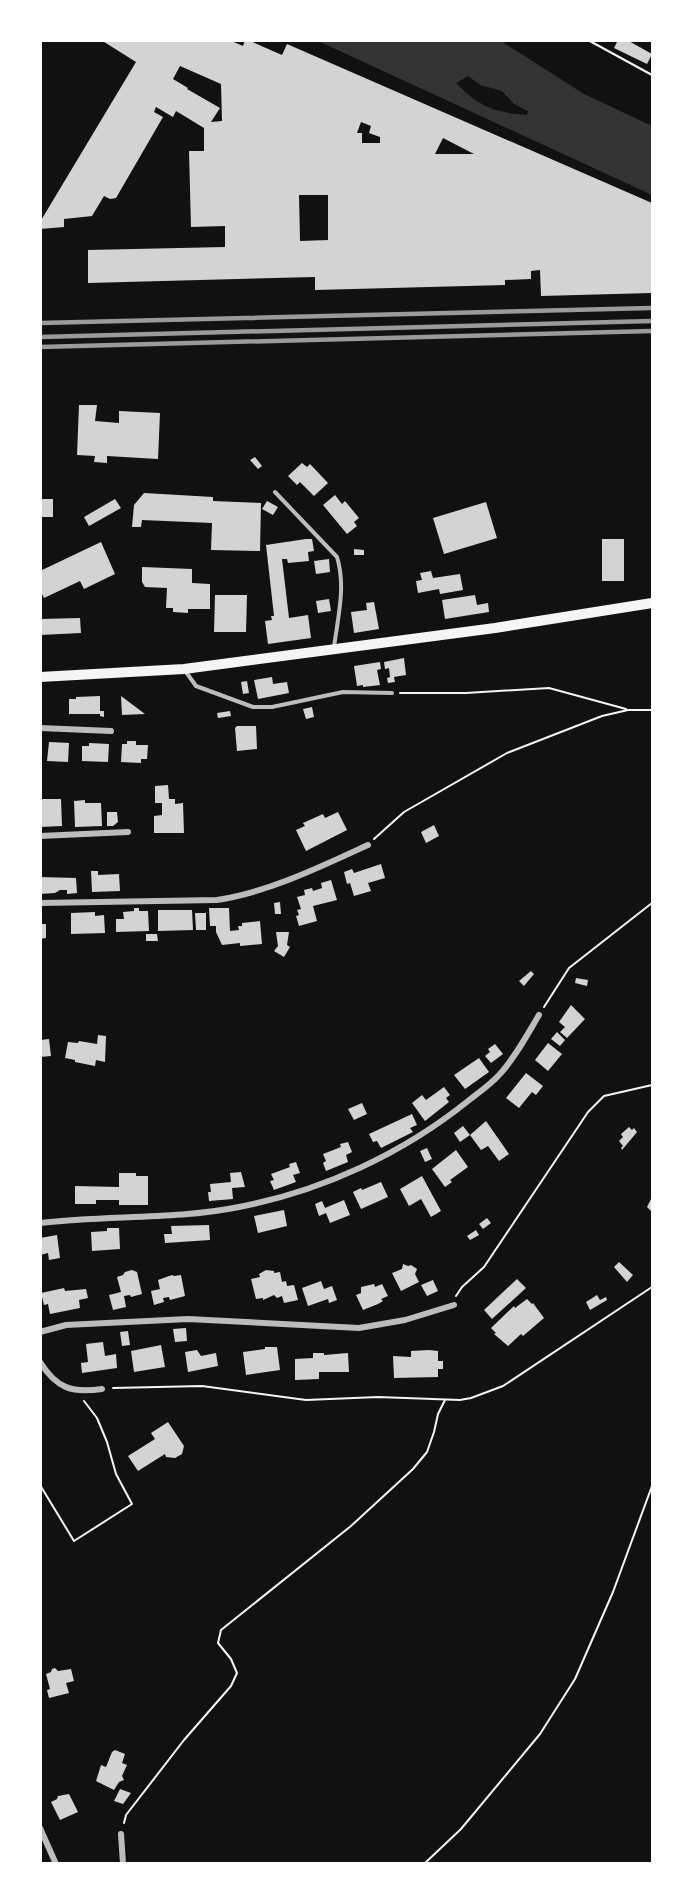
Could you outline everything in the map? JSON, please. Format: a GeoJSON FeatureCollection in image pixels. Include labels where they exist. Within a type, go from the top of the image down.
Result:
{"type":"FeatureCollection","features":[{"type":"Feature","properties":{"kind":"main road"},"geometry":{"type":"LineString","coordinates":[[40,677],[184,669],[434,636],[652,603]]}},
{"type":"Feature","properties":{"kind":"street"},"geometry":{"type":"LineString","coordinates":[[40,728],[111,731]]}},
{"type":"Feature","properties":{"kind":"street"},"geometry":{"type":"LineString","coordinates":[[40,836],[128,832]]}},
{"type":"Feature","properties":{"kind":"street"},"geometry":{"type":"LineString","coordinates":[[40,903],[217,900],[236,897],[304,873],[368,845]]}},
{"type":"Feature","properties":{"kind":"street"},"geometry":{"type":"LineString","coordinates":[[40,1222],[172,1215],[238,1207],[285,1196],[367,1165],[443,1121],[500,1074],[539,1015]]}},
{"type":"Feature","properties":{"kind":"street"},"geometry":{"type":"LineString","coordinates":[[40,1332],[66,1325],[188,1319],[265,1325],[359,1328],[405,1320],[452,1305]]}},
{"type":"Feature","properties":{"kind":"street"},"geometry":{"type":"LineString","coordinates":[[40,1362],[47,1373],[69,1389],[77,1391],[102,1389]]}},
{"type":"Feature","properties":{"kind":"street"},"geometry":{"type":"LineString","coordinates":[[40,1828],[57,1863]]}},
{"type":"Feature","properties":{"kind":"street"},"geometry":{"type":"LineString","coordinates":[[121,1834],[123,1863]]}},
{"type":"Feature","properties":{"kind":"lane"},"geometry":{"type":"LineString","coordinates":[[275,492],[337,557],[342,590],[334,648]]}},
{"type":"Feature","properties":{"kind":"lane"},"geometry":{"type":"LineString","coordinates":[[184,669],[196,686],[252,707],[272,707],[343,692],[392,693]]}},
{"type":"Feature","properties":{"kind":"path"},"geometry":{"type":"LineString","coordinates":[[588,40],[652,75]]}},
{"type":"Feature","properties":{"kind":"path"},"geometry":{"type":"LineString","coordinates":[[392,693],[466,693],[549,688],[628,710]]}},
{"type":"Feature","properties":{"kind":"path"},"geometry":{"type":"LineString","coordinates":[[368,845],[404,812],[507,753],[602,716],[628,710],[652,710]]}},
{"type":"Feature","properties":{"kind":"path"},"geometry":{"type":"LineString","coordinates":[[539,1015],[569,968],[652,903]]}},
{"type":"Feature","properties":{"kind":"path"},"geometry":{"type":"LineString","coordinates":[[452,1305],[462,1287],[484,1267],[588,1112],[604,1096],[652,1084]]}},
{"type":"Feature","properties":{"kind":"path"},"geometry":{"type":"LineString","coordinates":[[102,1389],[202,1386],[306,1400],[378,1397],[446,1400],[471,1398],[503,1386],[652,1287]]}},
{"type":"Feature","properties":{"kind":"path"},"geometry":{"type":"LineString","coordinates":[[40,1485],[74,1541],[132,1504],[116,1474],[97,1418],[77,1391]]}},
{"type":"Feature","properties":{"kind":"path"},"geometry":{"type":"LineString","coordinates":[[121,1834],[126,1815],[184,1740],[231,1686],[237,1673],[231,1659],[218,1643],[221,1630],[351,1526],[413,1469],[427,1452],[438,1414],[446,1400]]}},
{"type":"Feature","properties":{"kind":"path"},"geometry":{"type":"LineString","coordinates":[[424,1863],[461,1829],[534,1742],[575,1679],[613,1592],[652,1486]]}},
{"type":"Feature","properties":{"kind":"shaded area"},"geometry":{"type":"Polygon","coordinates":[[[318,41],[501,41],[584,94],[652,126],[652,195],[318,41]],[[468,76],[456,83],[472,98],[488,107],[527,115],[528,111],[514,104],[502,91],[480,85],[468,76]]]}},
{"type":"Feature","properties":{"kind":"building"},"geometry":{"type":"Polygon","coordinates":[[[101,40],[229,40],[243,46],[245,40],[248,40],[282,55],[287,44],[652,203],[652,293],[541,296],[540,270],[531,271],[531,279],[505,280],[505,285],[315,290],[315,277],[88,283],[88,250],[225,247],[225,226],[191,227],[189,151],[204,151],[204,128],[176,111],[173,117],[156,107],[154,112],[163,117],[116,198],[110,199],[104,196],[92,216],[64,219],[64,227],[40,229],[40,222],[136,62],[101,40]],[[180,66],[173,79],[220,108],[211,122],[222,121],[221,84],[180,66]],[[361,122],[357,133],[362,133],[362,143],[380,143],[380,137],[369,133],[371,126],[361,122]],[[443,138],[435,154],[474,154],[443,138]],[[299,195],[300,241],[328,240],[328,195],[299,195]]]}},
{"type":"Feature","properties":{"kind":"building"},"geometry":{"type":"Polygon","coordinates":[[[618,40],[627,40],[652,54],[647,64],[614,48],[618,40]]]}},
{"type":"Feature","properties":{"kind":"building"},"geometry":{"type":"Polygon","coordinates":[[[79,405],[97,405],[95,421],[119,423],[119,411],[160,413],[158,459],[107,456],[107,463],[94,462],[95,456],[77,455],[79,405]]]}},
{"type":"Feature","properties":{"kind":"building"},"geometry":{"type":"Polygon","coordinates":[[[255,457],[262,466],[258,469],[250,460],[255,457]]]}},
{"type":"Feature","properties":{"kind":"building"},"geometry":{"type":"Polygon","coordinates":[[[302,463],[307,467],[310,464],[328,483],[314,496],[300,482],[297,485],[288,476],[302,463]]]}},
{"type":"Feature","properties":{"kind":"building"},"geometry":{"type":"Polygon","coordinates":[[[144,493],[213,497],[213,501],[261,503],[260,551],[211,550],[212,523],[142,520],[141,527],[132,527],[134,505],[144,493]]]}},
{"type":"Feature","properties":{"kind":"building"},"geometry":{"type":"Polygon","coordinates":[[[335,495],[342,504],[345,501],[359,518],[354,522],[357,526],[347,534],[323,505],[335,495]]]}},
{"type":"Feature","properties":{"kind":"building"},"geometry":{"type":"Polygon","coordinates":[[[40,499],[53,499],[53,517],[40,517],[40,499]]]}},
{"type":"Feature","properties":{"kind":"building"},"geometry":{"type":"Polygon","coordinates":[[[115,499],[121,508],[89,526],[84,517],[115,499]]]}},
{"type":"Feature","properties":{"kind":"building"},"geometry":{"type":"Polygon","coordinates":[[[267,501],[278,507],[273,515],[262,509],[267,501]]]}},
{"type":"Feature","properties":{"kind":"building"},"geometry":{"type":"Polygon","coordinates":[[[486,502],[497,538],[444,554],[433,518],[486,502]]]}},
{"type":"Feature","properties":{"kind":"building"},"geometry":{"type":"Polygon","coordinates":[[[312,539],[314,551],[308,552],[309,561],[288,563],[287,559],[282,559],[289,618],[308,615],[311,638],[268,644],[265,621],[272,620],[271,616],[274,616],[266,545],[312,539]]]}},
{"type":"Feature","properties":{"kind":"building"},"geometry":{"type":"Polygon","coordinates":[[[602,539],[624,539],[624,581],[602,581],[602,539]]]}},
{"type":"Feature","properties":{"kind":"building"},"geometry":{"type":"Polygon","coordinates":[[[101,542],[115,574],[84,589],[80,581],[44,598],[40,590],[40,571],[101,542]]]}},
{"type":"Feature","properties":{"kind":"building"},"geometry":{"type":"Polygon","coordinates":[[[354,549],[364,550],[364,555],[354,555],[354,549]]]}},
{"type":"Feature","properties":{"kind":"building"},"geometry":{"type":"Polygon","coordinates":[[[329,559],[330,572],[316,574],[314,561],[329,559]]]}},
{"type":"Feature","properties":{"kind":"building"},"geometry":{"type":"Polygon","coordinates":[[[142,567],[192,569],[192,583],[210,584],[210,609],[188,609],[188,613],[173,612],[173,608],[166,608],[167,588],[145,587],[142,582],[142,567]]]}},
{"type":"Feature","properties":{"kind":"building"},"geometry":{"type":"Polygon","coordinates":[[[431,571],[433,578],[460,574],[463,590],[440,594],[439,589],[418,593],[416,581],[422,580],[420,573],[431,571]]]}},
{"type":"Feature","properties":{"kind":"building"},"geometry":{"type":"Polygon","coordinates":[[[215,595],[247,595],[246,632],[214,632],[215,595]]]}},
{"type":"Feature","properties":{"kind":"building"},"geometry":{"type":"Polygon","coordinates":[[[475,595],[477,605],[488,603],[489,612],[445,619],[442,600],[475,595]]]}},
{"type":"Feature","properties":{"kind":"building"},"geometry":{"type":"Polygon","coordinates":[[[329,599],[331,611],[318,613],[316,601],[329,599]]]}},
{"type":"Feature","properties":{"kind":"building"},"geometry":{"type":"Polygon","coordinates":[[[374,602],[379,629],[354,633],[351,612],[367,610],[366,603],[374,602]]]}},
{"type":"Feature","properties":{"kind":"building"},"geometry":{"type":"Polygon","coordinates":[[[80,618],[81,633],[40,635],[40,619],[80,618]]]}},
{"type":"Feature","properties":{"kind":"building"},"geometry":{"type":"Polygon","coordinates":[[[404,658],[406,675],[394,677],[395,682],[388,683],[389,668],[385,669],[384,662],[404,658]]]}},
{"type":"Feature","properties":{"kind":"building"},"geometry":{"type":"Polygon","coordinates":[[[380,662],[381,669],[377,670],[380,685],[357,686],[354,666],[380,662]]]}},
{"type":"Feature","properties":{"kind":"building"},"geometry":{"type":"Polygon","coordinates":[[[272,677],[273,684],[287,682],[289,693],[258,699],[254,680],[272,677]]]}},
{"type":"Feature","properties":{"kind":"building"},"geometry":{"type":"Polygon","coordinates":[[[247,681],[249,693],[243,694],[241,682],[247,681]]]}},
{"type":"Feature","properties":{"kind":"building"},"geometry":{"type":"Polygon","coordinates":[[[100,696],[100,711],[104,711],[104,717],[100,714],[69,714],[69,699],[100,696]]]}},
{"type":"Feature","properties":{"kind":"building"},"geometry":{"type":"Polygon","coordinates":[[[121,696],[145,714],[122,715],[121,696]]]}},
{"type":"Feature","properties":{"kind":"building"},"geometry":{"type":"Polygon","coordinates":[[[312,707],[314,717],[306,719],[303,709],[312,707]]]}},
{"type":"Feature","properties":{"kind":"building"},"geometry":{"type":"Polygon","coordinates":[[[230,711],[231,716],[218,718],[217,713],[230,711]]]}},
{"type":"Feature","properties":{"kind":"building"},"geometry":{"type":"Polygon","coordinates":[[[237,726],[256,726],[257,749],[237,751],[235,728],[237,726]]]}},
{"type":"Feature","properties":{"kind":"building"},"geometry":{"type":"Polygon","coordinates":[[[127,741],[136,741],[136,745],[148,745],[147,759],[141,759],[141,763],[121,762],[122,744],[127,744],[127,741]]]}},
{"type":"Feature","properties":{"kind":"building"},"geometry":{"type":"Polygon","coordinates":[[[49,742],[69,743],[68,762],[47,761],[49,742]]]}},
{"type":"Feature","properties":{"kind":"building"},"geometry":{"type":"Polygon","coordinates":[[[89,743],[109,744],[108,762],[82,761],[82,746],[89,746],[89,743]]]}},
{"type":"Feature","properties":{"kind":"building"},"geometry":{"type":"Polygon","coordinates":[[[168,785],[169,799],[175,799],[175,804],[183,803],[184,833],[154,833],[154,816],[162,815],[162,803],[155,803],[155,786],[168,785]]]}},
{"type":"Feature","properties":{"kind":"building"},"geometry":{"type":"Polygon","coordinates":[[[40,799],[61,799],[62,826],[40,827],[40,799]]]}},
{"type":"Feature","properties":{"kind":"building"},"geometry":{"type":"Polygon","coordinates":[[[85,800],[85,803],[101,803],[102,826],[75,827],[74,801],[85,800]]]}},
{"type":"Feature","properties":{"kind":"building"},"geometry":{"type":"Polygon","coordinates":[[[107,812],[117,812],[118,822],[113,826],[107,826],[107,812]]]}},
{"type":"Feature","properties":{"kind":"building"},"geometry":{"type":"Polygon","coordinates":[[[338,812],[347,830],[306,851],[296,830],[305,826],[303,823],[323,814],[325,818],[338,812]]]}},
{"type":"Feature","properties":{"kind":"building"},"geometry":{"type":"Polygon","coordinates":[[[434,825],[439,836],[426,843],[421,832],[434,825]]]}},
{"type":"Feature","properties":{"kind":"building"},"geometry":{"type":"Polygon","coordinates":[[[381,864],[385,878],[368,883],[371,891],[354,896],[350,883],[347,884],[344,872],[352,869],[354,873],[381,864]]]}},
{"type":"Feature","properties":{"kind":"building"},"geometry":{"type":"Polygon","coordinates":[[[91,871],[98,871],[98,875],[119,874],[120,891],[92,892],[91,871]]]}},
{"type":"Feature","properties":{"kind":"building"},"geometry":{"type":"Polygon","coordinates":[[[40,877],[76,878],[77,893],[67,894],[67,890],[60,890],[55,893],[40,894],[40,877]]]}},
{"type":"Feature","properties":{"kind":"building"},"geometry":{"type":"Polygon","coordinates":[[[331,880],[337,900],[313,906],[317,921],[299,926],[296,916],[299,915],[297,910],[301,909],[297,897],[305,895],[304,890],[312,888],[313,891],[322,888],[321,883],[331,880]]]}},
{"type":"Feature","properties":{"kind":"building"},"geometry":{"type":"Polygon","coordinates":[[[280,902],[281,914],[275,914],[274,903],[280,902]]]}},
{"type":"Feature","properties":{"kind":"building"},"geometry":{"type":"Polygon","coordinates":[[[134,908],[139,908],[139,911],[148,911],[149,931],[116,932],[116,919],[124,919],[123,912],[134,911],[134,908]]]}},
{"type":"Feature","properties":{"kind":"building"},"geometry":{"type":"Polygon","coordinates":[[[209,908],[229,908],[230,931],[239,930],[238,926],[242,926],[242,923],[260,921],[262,944],[222,945],[216,932],[216,926],[210,926],[209,908]]]}},
{"type":"Feature","properties":{"kind":"building"},"geometry":{"type":"Polygon","coordinates":[[[158,910],[192,910],[193,930],[158,931],[158,910]]]}},
{"type":"Feature","properties":{"kind":"building"},"geometry":{"type":"Polygon","coordinates":[[[95,912],[95,916],[104,915],[105,933],[71,934],[71,913],[95,912]]]}},
{"type":"Feature","properties":{"kind":"building"},"geometry":{"type":"Polygon","coordinates":[[[195,913],[206,913],[206,930],[196,930],[195,913]]]}},
{"type":"Feature","properties":{"kind":"building"},"geometry":{"type":"Polygon","coordinates":[[[40,924],[46,924],[46,938],[40,939],[40,924]]]}},
{"type":"Feature","properties":{"kind":"building"},"geometry":{"type":"Polygon","coordinates":[[[276,932],[289,932],[287,945],[290,947],[284,957],[274,951],[278,946],[276,932]]]}},
{"type":"Feature","properties":{"kind":"building"},"geometry":{"type":"Polygon","coordinates":[[[146,934],[157,934],[158,941],[146,941],[146,934]]]}},
{"type":"Feature","properties":{"kind":"building"},"geometry":{"type":"Polygon","coordinates":[[[531,971],[534,974],[524,986],[519,981],[531,971]]]}},
{"type":"Feature","properties":{"kind":"building"},"geometry":{"type":"Polygon","coordinates":[[[576,978],[588,980],[587,986],[575,983],[576,978]]]}},
{"type":"Feature","properties":{"kind":"building"},"geometry":{"type":"Polygon","coordinates":[[[571,1005],[585,1019],[567,1038],[560,1032],[565,1027],[559,1022],[571,1005]]]}},
{"type":"Feature","properties":{"kind":"building"},"geometry":{"type":"Polygon","coordinates":[[[557,1032],[565,1040],[560,1046],[551,1039],[557,1032]]]}},
{"type":"Feature","properties":{"kind":"building"},"geometry":{"type":"Polygon","coordinates":[[[98,1035],[106,1036],[105,1062],[96,1060],[95,1066],[65,1058],[68,1042],[97,1044],[98,1035]]]}},
{"type":"Feature","properties":{"kind":"building"},"geometry":{"type":"Polygon","coordinates":[[[49,1039],[51,1056],[40,1057],[40,1040],[49,1039]]]}},
{"type":"Feature","properties":{"kind":"building"},"geometry":{"type":"Polygon","coordinates":[[[548,1043],[562,1054],[548,1071],[535,1060],[548,1043]]]}},
{"type":"Feature","properties":{"kind":"building"},"geometry":{"type":"Polygon","coordinates":[[[495,1044],[503,1054],[491,1063],[485,1056],[490,1052],[488,1049],[495,1044]]]}},
{"type":"Feature","properties":{"kind":"building"},"geometry":{"type":"Polygon","coordinates":[[[479,1058],[489,1072],[465,1089],[454,1075],[479,1058]]]}},
{"type":"Feature","properties":{"kind":"building"},"geometry":{"type":"Polygon","coordinates":[[[526,1073],[543,1086],[536,1095],[532,1092],[519,1108],[506,1098],[526,1073]]]}},
{"type":"Feature","properties":{"kind":"building"},"geometry":{"type":"Polygon","coordinates":[[[444,1087],[450,1095],[446,1098],[449,1102],[425,1121],[412,1103],[422,1095],[426,1100],[444,1087]]]}},
{"type":"Feature","properties":{"kind":"building"},"geometry":{"type":"Polygon","coordinates":[[[362,1103],[367,1114],[354,1120],[348,1109],[362,1103]]]}},
{"type":"Feature","properties":{"kind":"building"},"geometry":{"type":"Polygon","coordinates":[[[412,1114],[417,1125],[410,1128],[413,1132],[381,1148],[377,1141],[373,1142],[369,1134],[412,1114]]]}},
{"type":"Feature","properties":{"kind":"building"},"geometry":{"type":"Polygon","coordinates":[[[486,1121],[509,1154],[499,1161],[488,1146],[481,1150],[470,1135],[486,1121]]]}},
{"type":"Feature","properties":{"kind":"building"},"geometry":{"type":"Polygon","coordinates":[[[463,1126],[470,1135],[460,1142],[454,1133],[463,1126]]]}},
{"type":"Feature","properties":{"kind":"building"},"geometry":{"type":"Polygon","coordinates":[[[629,1127],[632,1130],[634,1128],[637,1132],[622,1150],[623,1146],[619,1141],[623,1137],[621,1134],[629,1127]]]}},
{"type":"Feature","properties":{"kind":"building"},"geometry":{"type":"Polygon","coordinates":[[[348,1142],[352,1152],[346,1155],[348,1162],[326,1171],[323,1154],[348,1142]]]}},
{"type":"Feature","properties":{"kind":"building"},"geometry":{"type":"Polygon","coordinates":[[[427,1148],[432,1159],[425,1162],[420,1151],[427,1148]]]}},
{"type":"Feature","properties":{"kind":"building"},"geometry":{"type":"Polygon","coordinates":[[[456,1150],[468,1167],[450,1180],[452,1182],[445,1187],[432,1169],[456,1150]]]}},
{"type":"Feature","properties":{"kind":"building"},"geometry":{"type":"Polygon","coordinates":[[[296,1162],[300,1173],[293,1175],[296,1182],[274,1190],[270,1181],[274,1180],[271,1174],[290,1167],[289,1164],[296,1162]]]}},
{"type":"Feature","properties":{"kind":"building"},"geometry":{"type":"Polygon","coordinates":[[[241,1172],[245,1187],[232,1188],[233,1199],[209,1201],[210,1184],[231,1182],[230,1173],[241,1172]]]}},
{"type":"Feature","properties":{"kind":"building"},"geometry":{"type":"Polygon","coordinates":[[[119,1173],[148,1176],[148,1205],[119,1205],[119,1200],[96,1200],[96,1204],[75,1204],[75,1186],[119,1187],[119,1173]]]}},
{"type":"Feature","properties":{"kind":"building"},"geometry":{"type":"Polygon","coordinates":[[[422,1176],[441,1211],[431,1217],[421,1199],[409,1206],[400,1189],[422,1176]]]}},
{"type":"Feature","properties":{"kind":"building"},"geometry":{"type":"Polygon","coordinates":[[[381,1182],[388,1197],[361,1209],[353,1192],[381,1182]]]}},
{"type":"Feature","properties":{"kind":"building"},"geometry":{"type":"Polygon","coordinates":[[[651,1199],[652,1209],[651,1211],[647,1207],[651,1199]]]}},
{"type":"Feature","properties":{"kind":"building"},"geometry":{"type":"Polygon","coordinates":[[[344,1200],[350,1215],[330,1223],[326,1213],[319,1216],[315,1204],[322,1201],[325,1208],[344,1200]]]}},
{"type":"Feature","properties":{"kind":"building"},"geometry":{"type":"Polygon","coordinates":[[[284,1210],[287,1226],[258,1233],[254,1216],[284,1210]]]}},
{"type":"Feature","properties":{"kind":"building"},"geometry":{"type":"Polygon","coordinates":[[[487,1218],[491,1223],[483,1229],[479,1224],[487,1218]]]}},
{"type":"Feature","properties":{"kind":"building"},"geometry":{"type":"Polygon","coordinates":[[[209,1225],[210,1240],[165,1243],[164,1234],[172,1234],[171,1226],[209,1225]]]}},
{"type":"Feature","properties":{"kind":"building"},"geometry":{"type":"Polygon","coordinates":[[[107,1228],[119,1228],[120,1249],[92,1251],[91,1232],[107,1231],[107,1228]]]}},
{"type":"Feature","properties":{"kind":"building"},"geometry":{"type":"Polygon","coordinates":[[[476,1230],[479,1235],[470,1240],[467,1236],[476,1230]]]}},
{"type":"Feature","properties":{"kind":"building"},"geometry":{"type":"Polygon","coordinates":[[[57,1235],[60,1258],[49,1260],[48,1253],[40,1255],[40,1238],[57,1235]]]}},
{"type":"Feature","properties":{"kind":"building"},"geometry":{"type":"Polygon","coordinates":[[[619,1262],[633,1275],[627,1282],[614,1267],[619,1262]]]}},
{"type":"Feature","properties":{"kind":"building"},"geometry":{"type":"Polygon","coordinates":[[[403,1264],[417,1269],[415,1274],[419,1282],[401,1291],[392,1273],[402,1269],[403,1264]]]}},
{"type":"Feature","properties":{"kind":"building"},"geometry":{"type":"Polygon","coordinates":[[[132,1270],[137,1272],[142,1294],[124,1296],[126,1307],[113,1310],[109,1295],[121,1292],[117,1277],[132,1270]]]}},
{"type":"Feature","properties":{"kind":"building"},"geometry":{"type":"Polygon","coordinates":[[[266,1270],[274,1271],[274,1273],[280,1272],[282,1282],[286,1281],[287,1286],[294,1285],[298,1300],[284,1303],[282,1296],[277,1298],[274,1295],[263,1300],[263,1298],[256,1299],[251,1279],[260,1277],[259,1274],[266,1270]]]}},
{"type":"Feature","properties":{"kind":"building"},"geometry":{"type":"Polygon","coordinates":[[[172,1275],[181,1275],[185,1296],[170,1300],[169,1297],[163,1298],[164,1302],[154,1305],[151,1291],[160,1289],[158,1280],[172,1275]]]}},
{"type":"Feature","properties":{"kind":"building"},"geometry":{"type":"Polygon","coordinates":[[[517,1279],[526,1288],[492,1319],[484,1310],[517,1279]]]}},
{"type":"Feature","properties":{"kind":"building"},"geometry":{"type":"Polygon","coordinates":[[[433,1280],[438,1291],[427,1296],[421,1285],[433,1280]]]}},
{"type":"Feature","properties":{"kind":"building"},"geometry":{"type":"Polygon","coordinates":[[[321,1281],[324,1289],[332,1286],[337,1300],[329,1303],[328,1299],[308,1306],[302,1288],[321,1281]]]}},
{"type":"Feature","properties":{"kind":"building"},"geometry":{"type":"Polygon","coordinates":[[[374,1284],[375,1287],[382,1284],[388,1296],[381,1299],[383,1301],[378,1304],[363,1310],[356,1295],[361,1293],[361,1287],[374,1284]]]}},
{"type":"Feature","properties":{"kind":"building"},"geometry":{"type":"Polygon","coordinates":[[[64,1288],[65,1291],[86,1289],[88,1298],[79,1300],[80,1308],[50,1314],[48,1304],[44,1305],[41,1293],[64,1288]]]}},
{"type":"Feature","properties":{"kind":"building"},"geometry":{"type":"Polygon","coordinates":[[[597,1295],[600,1300],[606,1297],[607,1300],[590,1310],[586,1302],[597,1295]]]}},
{"type":"Feature","properties":{"kind":"building"},"geometry":{"type":"Polygon","coordinates":[[[527,1299],[533,1303],[544,1318],[508,1346],[494,1334],[496,1333],[491,1328],[514,1306],[515,1308],[527,1299]]]}},
{"type":"Feature","properties":{"kind":"building"},"geometry":{"type":"Polygon","coordinates":[[[186,1328],[187,1341],[175,1342],[173,1329],[186,1328]]]}},
{"type":"Feature","properties":{"kind":"building"},"geometry":{"type":"Polygon","coordinates":[[[128,1331],[130,1345],[122,1346],[120,1332],[128,1331]]]}},
{"type":"Feature","properties":{"kind":"building"},"geometry":{"type":"Polygon","coordinates":[[[103,1342],[105,1356],[116,1354],[117,1368],[82,1373],[81,1363],[88,1362],[86,1344],[103,1342]]]}},
{"type":"Feature","properties":{"kind":"building"},"geometry":{"type":"Polygon","coordinates":[[[161,1345],[165,1367],[134,1372],[131,1351],[161,1345]]]}},
{"type":"Feature","properties":{"kind":"building"},"geometry":{"type":"Polygon","coordinates":[[[265,1347],[277,1347],[280,1370],[246,1375],[243,1352],[265,1349],[265,1347]]]}},
{"type":"Feature","properties":{"kind":"building"},"geometry":{"type":"Polygon","coordinates":[[[197,1350],[201,1356],[216,1353],[218,1366],[188,1372],[185,1352],[197,1350]]]}},
{"type":"Feature","properties":{"kind":"building"},"geometry":{"type":"Polygon","coordinates":[[[411,1351],[438,1351],[438,1361],[443,1361],[443,1369],[438,1369],[438,1377],[394,1378],[393,1356],[411,1357],[411,1351]]]}},
{"type":"Feature","properties":{"kind":"building"},"geometry":{"type":"Polygon","coordinates":[[[313,1353],[324,1353],[324,1355],[348,1353],[349,1372],[319,1372],[319,1379],[295,1380],[295,1359],[313,1358],[313,1353]]]}},
{"type":"Feature","properties":{"kind":"building"},"geometry":{"type":"Polygon","coordinates":[[[168,1422],[184,1446],[182,1454],[175,1458],[166,1457],[165,1454],[138,1471],[128,1456],[155,1439],[151,1433],[168,1422]]]}},
{"type":"Feature","properties":{"kind":"building"},"geometry":{"type":"Polygon","coordinates":[[[55,1668],[58,1671],[71,1669],[74,1681],[66,1683],[69,1693],[49,1698],[47,1690],[50,1689],[46,1674],[55,1668]]]}},
{"type":"Feature","properties":{"kind":"building"},"geometry":{"type":"Polygon","coordinates":[[[115,1750],[125,1754],[122,1763],[127,1765],[122,1776],[124,1780],[119,1782],[114,1790],[96,1781],[101,1765],[106,1767],[115,1750]]]}},
{"type":"Feature","properties":{"kind":"building"},"geometry":{"type":"Polygon","coordinates":[[[120,1789],[131,1793],[123,1804],[114,1801],[120,1789]]]}},
{"type":"Feature","properties":{"kind":"building"},"geometry":{"type":"Polygon","coordinates":[[[69,1794],[78,1812],[60,1820],[51,1802],[58,1796],[69,1794]]]}},
{"type":"Feature","properties":{"kind":"railway"},"geometry":{"type":"LineString","coordinates":[[40,323],[652,308]]}},
{"type":"Feature","properties":{"kind":"railway"},"geometry":{"type":"LineString","coordinates":[[40,337],[652,321]]}},
{"type":"Feature","properties":{"kind":"railway"},"geometry":{"type":"LineString","coordinates":[[40,347],[652,331]]}}]}
